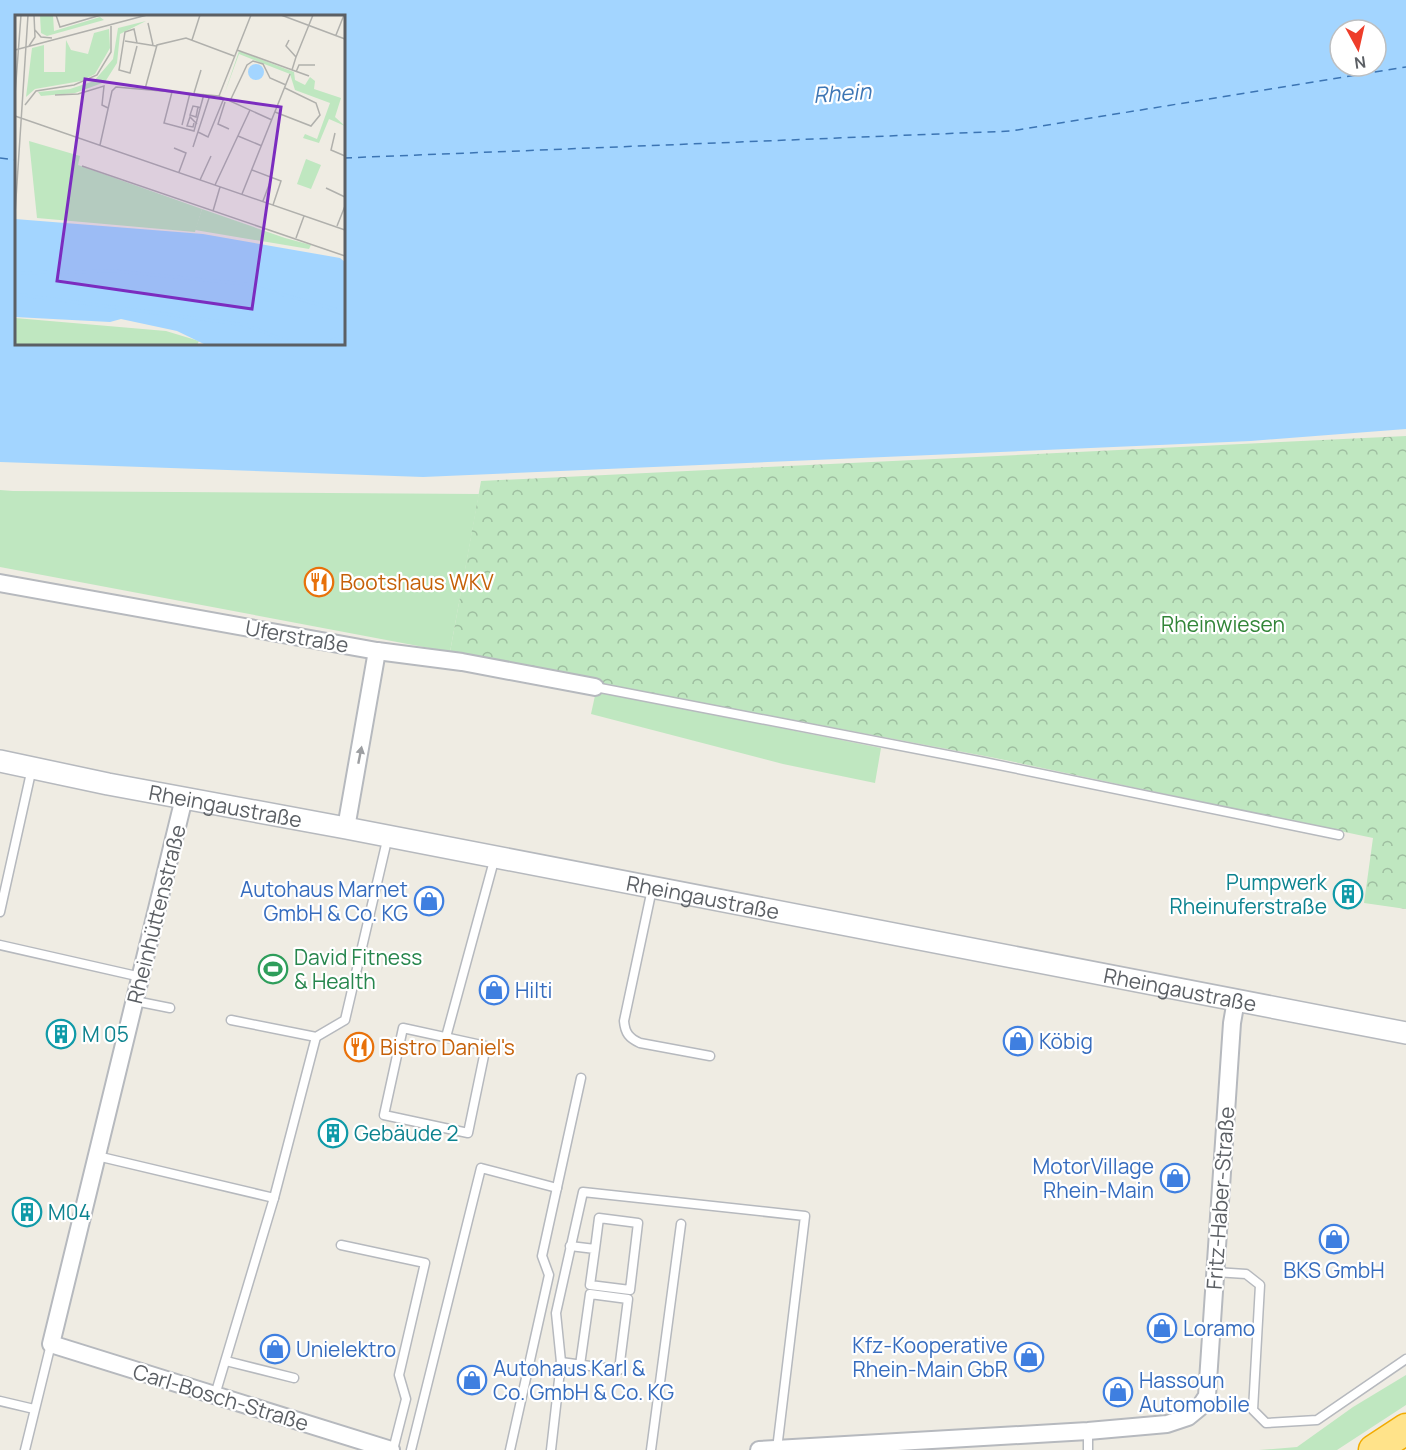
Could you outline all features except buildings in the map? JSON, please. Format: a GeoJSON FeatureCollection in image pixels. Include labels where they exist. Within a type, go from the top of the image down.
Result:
{"type":"FeatureCollection","features":[{"type":"Feature","properties":{"kind":"highway"},"geometry":{"type":"LineString","coordinates":[[1374,1450],[1406,1429]]}},
{"type":"Feature","properties":{"kind":"street","name":"Uferstraße"},"geometry":{"type":"LineString","coordinates":[[0,583],[377,651],[462,662],[594,687]]}},
{"type":"Feature","properties":{"kind":"street"},"geometry":{"type":"LineString","coordinates":[[346,828],[377,651]]}},
{"type":"Feature","properties":{"kind":"street","name":"Rheingaustraße"},"geometry":{"type":"LineString","coordinates":[[0,761],[1406,1033]]}},
{"type":"Feature","properties":{"kind":"street","name":"Rheinhüttenstraße"},"geometry":{"type":"LineString","coordinates":[[51,1344],[184,798]]}},
{"type":"Feature","properties":{"kind":"street","name":"Fritz-Haber-Straße"},"geometry":{"type":"LineString","coordinates":[[1088,1431],[1177,1422],[1194,1413],[1207,1396],[1232,1023],[1236,1000]]}},
{"type":"Feature","properties":{"kind":"street","name":"Carl-Bosch-Straße"},"geometry":{"type":"LineString","coordinates":[[51,1344],[215,1395],[361,1446],[392,1450]]}},
{"type":"Feature","properties":{"kind":"street"},"geometry":{"type":"LineString","coordinates":[[759,1450],[972,1444],[1088,1431]]}},
{"type":"Feature","properties":{"kind":"lane"},"geometry":{"type":"LineString","coordinates":[[594,687],[984,762],[1339,835]]}},
{"type":"Feature","properties":{"kind":"lane"},"geometry":{"type":"LineString","coordinates":[[0,912],[32,767]]}},
{"type":"Feature","properties":{"kind":"lane"},"geometry":{"type":"LineString","coordinates":[[231,1020],[316,1036],[345,1020],[388,836]]}},
{"type":"Feature","properties":{"kind":"lane"},"geometry":{"type":"LineString","coordinates":[[446,1037],[495,857]]}},
{"type":"Feature","properties":{"kind":"lane"},"geometry":{"type":"LineString","coordinates":[[652,887],[624,1022],[625,1031],[631,1039],[640,1043],[710,1056]]}},
{"type":"Feature","properties":{"kind":"lane"},"geometry":{"type":"LineString","coordinates":[[0,945],[141,977]]}},
{"type":"Feature","properties":{"kind":"lane"},"geometry":{"type":"LineString","coordinates":[[135,1001],[170,1008]]}},
{"type":"Feature","properties":{"kind":"lane"},"geometry":{"type":"LineString","coordinates":[[403,1028],[446,1037],[486,1046],[468,1133],[384,1115],[403,1028]]}},
{"type":"Feature","properties":{"kind":"lane"},"geometry":{"type":"LineString","coordinates":[[215,1395],[274,1198],[316,1036]]}},
{"type":"Feature","properties":{"kind":"lane"},"geometry":{"type":"LineString","coordinates":[[510,1450],[549,1275],[542,1256],[581,1078]]}},
{"type":"Feature","properties":{"kind":"lane"},"geometry":{"type":"LineString","coordinates":[[97,1156],[274,1198]]}},
{"type":"Feature","properties":{"kind":"lane"},"geometry":{"type":"LineString","coordinates":[[411,1450],[481,1168],[557,1188]]}},
{"type":"Feature","properties":{"kind":"lane"},"geometry":{"type":"LineString","coordinates":[[551,1450],[561,1362],[556,1313],[583,1192],[805,1216],[777,1449]]}},
{"type":"Feature","properties":{"kind":"lane"},"geometry":{"type":"LineString","coordinates":[[599,1218],[638,1223],[630,1290],[590,1285],[595,1249],[599,1218]]}},
{"type":"Feature","properties":{"kind":"lane"},"geometry":{"type":"LineString","coordinates":[[651,1450],[681,1224]]}},
{"type":"Feature","properties":{"kind":"lane"},"geometry":{"type":"LineString","coordinates":[[341,1245],[425,1263],[399,1375],[406,1399],[392,1450]]}},
{"type":"Feature","properties":{"kind":"lane"},"geometry":{"type":"LineString","coordinates":[[570,1246],[595,1249]]}},
{"type":"Feature","properties":{"kind":"lane"},"geometry":{"type":"LineString","coordinates":[[1215,1272],[1246,1274],[1260,1285],[1253,1410],[1266,1423],[1317,1419],[1406,1359]]}},
{"type":"Feature","properties":{"kind":"lane"},"geometry":{"type":"LineString","coordinates":[[561,1362],[580,1365],[619,1370],[628,1299],[590,1294],[580,1365]]}},
{"type":"Feature","properties":{"kind":"lane"},"geometry":{"type":"LineString","coordinates":[[25,1450],[51,1344]]}},
{"type":"Feature","properties":{"kind":"lane"},"geometry":{"type":"LineString","coordinates":[[226,1361],[294,1378]]}},
{"type":"Feature","properties":{"kind":"lane"},"geometry":{"type":"LineString","coordinates":[[0,1401],[34,1409]]}},
{"type":"Feature","properties":{"kind":"lane"},"geometry":{"type":"LineString","coordinates":[[1088,1431],[1088,1450]]}},
{"type":"Feature","properties":{"kind":"green space","name":"Rheinwiesen"},"geometry":{"type":"Polygon","coordinates":[[[1406,436],[1406,909],[1364,903],[1373,838],[995,758],[600,684],[450,652],[481,481],[1406,436]]]}},
{"type":"Feature","properties":{"kind":"green space"},"geometry":{"type":"Polygon","coordinates":[[[0,490],[479,494],[450,652],[0,567],[0,490]]]}},
{"type":"Feature","properties":{"kind":"green space"},"geometry":{"type":"Polygon","coordinates":[[[596,691],[881,748],[875,783],[783,764],[591,714],[596,691]]]}},
{"type":"Feature","properties":{"kind":"green space"},"geometry":{"type":"Polygon","coordinates":[[[1406,1375],[1406,1405],[1337,1450],[1259,1450],[1297,1447],[1353,1407],[1406,1375]]]}},
{"type":"Feature","properties":{"kind":"water","name":"Rhein"},"geometry":{"type":"Polygon","coordinates":[[[0,0],[1406,0],[1406,429],[1251,441],[423,477],[0,462],[0,0]]]}},
{"type":"Feature","properties":{"kind":"ferry route"},"geometry":{"type":"LineString","coordinates":[[345,158],[1011,131],[1406,67]]}},
{"type":"Feature","properties":{"kind":"ferry route"},"geometry":{"type":"LineString","coordinates":[[0,158],[15,160]]}},
{"type":"Feature","properties":{"kind":"place","name":"Bootshaus WKV"},"geometry":{"type":"Point","coordinates":[319,582]}},
{"type":"Feature","properties":{"kind":"place","name":"Pumpwerk Rheinuferstraße"},"geometry":{"type":"Point","coordinates":[1348,894]}},
{"type":"Feature","properties":{"kind":"place","name":"Autohaus Marnet GmbH & Co. KG"},"geometry":{"type":"Point","coordinates":[429,901]}},
{"type":"Feature","properties":{"kind":"place","name":"David Fitness & Health"},"geometry":{"type":"Point","coordinates":[273,969]}},
{"type":"Feature","properties":{"kind":"place","name":"Hilti"},"geometry":{"type":"Point","coordinates":[494,990]}},
{"type":"Feature","properties":{"kind":"place","name":"M 05"},"geometry":{"type":"Point","coordinates":[61,1034]}},
{"type":"Feature","properties":{"kind":"place","name":"Köbig"},"geometry":{"type":"Point","coordinates":[1018,1041]}},
{"type":"Feature","properties":{"kind":"place","name":"Bistro Daniel's"},"geometry":{"type":"Point","coordinates":[359,1047]}},
{"type":"Feature","properties":{"kind":"place","name":"Gebäude 2"},"geometry":{"type":"Point","coordinates":[333,1133]}},
{"type":"Feature","properties":{"kind":"place","name":"MotorVillage Rhein-Main"},"geometry":{"type":"Point","coordinates":[1175,1178]}},
{"type":"Feature","properties":{"kind":"place","name":"M04"},"geometry":{"type":"Point","coordinates":[27,1212]}},
{"type":"Feature","properties":{"kind":"place","name":"BKS GmbH"},"geometry":{"type":"Point","coordinates":[1334,1239]}},
{"type":"Feature","properties":{"kind":"place","name":"Loramo"},"geometry":{"type":"Point","coordinates":[1162,1328]}},
{"type":"Feature","properties":{"kind":"place","name":"Unielektro"},"geometry":{"type":"Point","coordinates":[275,1349]}},
{"type":"Feature","properties":{"kind":"place","name":"Kfz-Kooperative Rhein-Main GbR"},"geometry":{"type":"Point","coordinates":[1029,1357]}},
{"type":"Feature","properties":{"kind":"place","name":"Autohaus Karl & Co. GmbH & Co. KG"},"geometry":{"type":"Point","coordinates":[472,1380]}},
{"type":"Feature","properties":{"kind":"place","name":"Hassoun Automobile"},"geometry":{"type":"Point","coordinates":[1118,1392]}}]}
